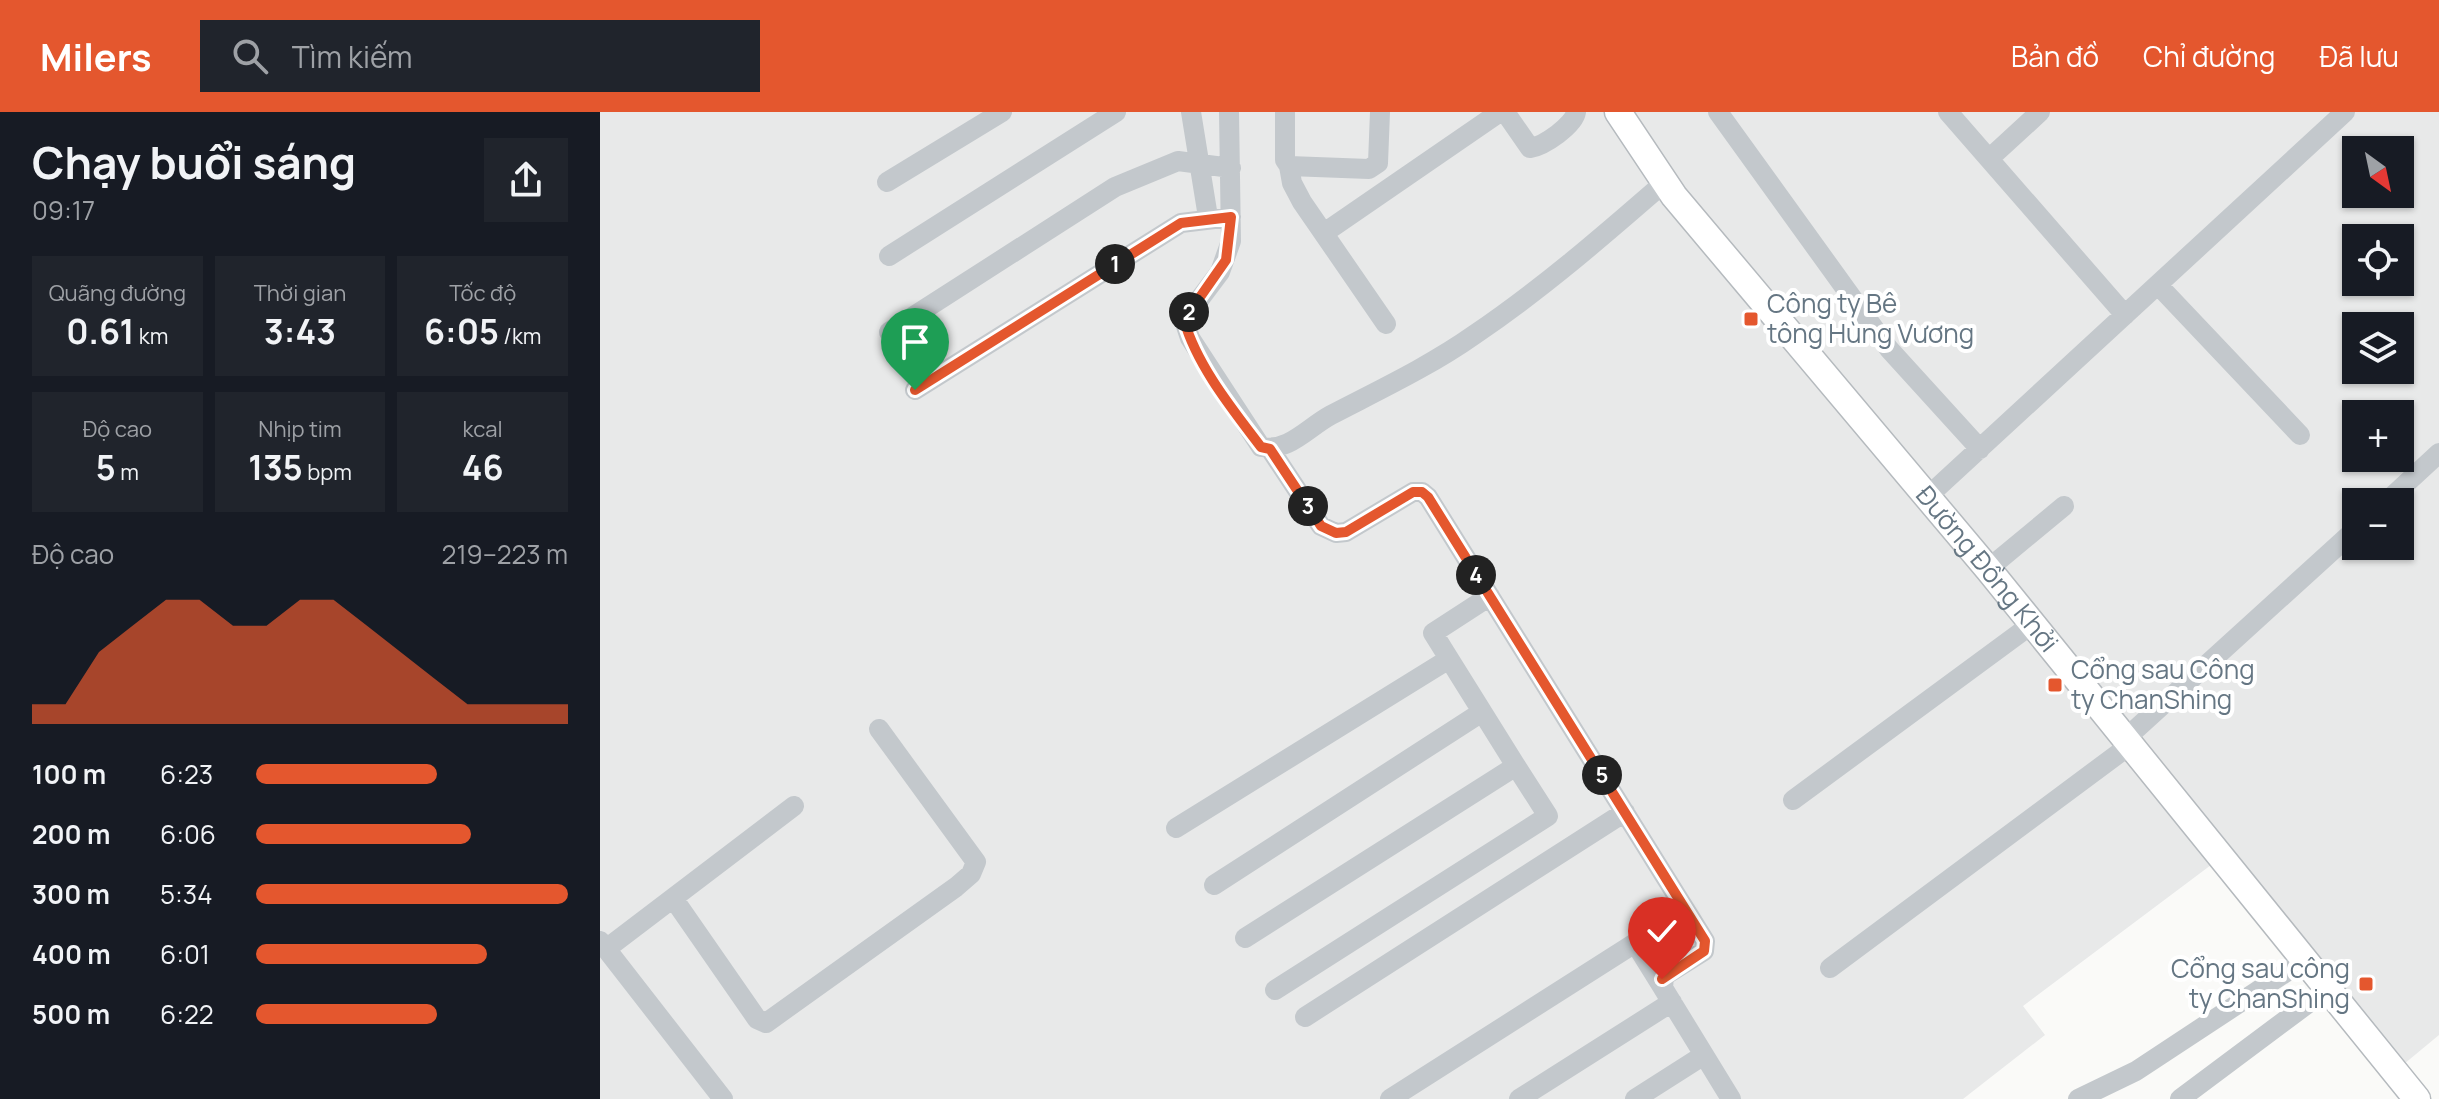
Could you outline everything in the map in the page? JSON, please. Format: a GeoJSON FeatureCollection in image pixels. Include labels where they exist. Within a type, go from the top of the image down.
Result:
{"type":"FeatureCollection","features":[{"type":"Feature","properties":{"kind":"main road","name":"Đường Đồng Khởi"},"geometry":{"type":"LineString","coordinates":[[1618,112],[1665,182],[1988,569],[2330,987],[2417,1099]]}},
{"type":"Feature","properties":{"kind":"street"},"geometry":{"type":"LineString","coordinates":[[887,182],[1002,112]]}},
{"type":"Feature","properties":{"kind":"street"},"geometry":{"type":"LineString","coordinates":[[889,256],[1116,112]]}},
{"type":"Feature","properties":{"kind":"street"},"geometry":{"type":"LineString","coordinates":[[1191,112],[1208,217]]}},
{"type":"Feature","properties":{"kind":"street"},"geometry":{"type":"LineString","coordinates":[[1229,112],[1231,217],[1226,260],[1184,320],[1190,338],[1240,420],[1261,447],[1270,449],[1284,446],[1329,416],[1473,336],[1557,275],[1665,182]]}},
{"type":"Feature","properties":{"kind":"street"},"geometry":{"type":"LineString","coordinates":[[1285,112],[1285,160],[1292,183],[1386,324]]}},
{"type":"Feature","properties":{"kind":"street"},"geometry":{"type":"LineString","coordinates":[[1375,167],[1378,163],[1380,112]]}},
{"type":"Feature","properties":{"kind":"street"},"geometry":{"type":"LineString","coordinates":[[1324,233],[1503,112],[1530,148],[1537,147],[1572,122],[1576,112]]}},
{"type":"Feature","properties":{"kind":"street"},"geometry":{"type":"LineString","coordinates":[[1718,112],[1889,349],[1980,449]]}},
{"type":"Feature","properties":{"kind":"street"},"geometry":{"type":"LineString","coordinates":[[1948,112],[1991,157],[2125,315]]}},
{"type":"Feature","properties":{"kind":"street"},"geometry":{"type":"LineString","coordinates":[[1991,157],[2040,112]]}},
{"type":"Feature","properties":{"kind":"street"},"geometry":{"type":"LineString","coordinates":[[1926,498],[2345,112]]}},
{"type":"Feature","properties":{"kind":"street"},"geometry":{"type":"LineString","coordinates":[[889,332],[1115,187],[1178,161],[1231,168]]}},
{"type":"Feature","properties":{"kind":"street"},"geometry":{"type":"LineString","coordinates":[[1289,166],[1375,167]]}},
{"type":"Feature","properties":{"kind":"street"},"geometry":{"type":"LineString","coordinates":[[1375,167],[1390,186]]}},
{"type":"Feature","properties":{"kind":"street"},"geometry":{"type":"LineString","coordinates":[[915,390],[1181,223],[1208,217],[1231,217]]}},
{"type":"Feature","properties":{"kind":"street"},"geometry":{"type":"LineString","coordinates":[[2158,285],[2300,435]]}},
{"type":"Feature","properties":{"kind":"street"},"geometry":{"type":"LineString","coordinates":[[1270,449],[1321,526],[1336,533],[1346,532],[1413,492],[1422,492],[1706,945],[1704,951],[1664,976],[1667,995]]}},
{"type":"Feature","properties":{"kind":"street"},"geometry":{"type":"LineString","coordinates":[[2401,488],[2439,453]]}},
{"type":"Feature","properties":{"kind":"street"},"geometry":{"type":"LineString","coordinates":[[1988,569],[2064,506]]}},
{"type":"Feature","properties":{"kind":"street"},"geometry":{"type":"LineString","coordinates":[[1830,968],[2128,742],[2342,542]]}},
{"type":"Feature","properties":{"kind":"street"},"geometry":{"type":"LineString","coordinates":[[1275,990],[1548,816],[1433,633],[1490,596]]}},
{"type":"Feature","properties":{"kind":"street"},"geometry":{"type":"LineString","coordinates":[[1793,800],[2032,624]]}},
{"type":"Feature","properties":{"kind":"street"},"geometry":{"type":"LineString","coordinates":[[1176,828],[1449,659]]}},
{"type":"Feature","properties":{"kind":"street"},"geometry":{"type":"LineString","coordinates":[[1214,885],[1482,712]]}},
{"type":"Feature","properties":{"kind":"street"},"geometry":{"type":"LineString","coordinates":[[673,898],[757,1019],[766,1023],[956,887],[971,874],[976,862],[879,729]]}},
{"type":"Feature","properties":{"kind":"street"},"geometry":{"type":"LineString","coordinates":[[1245,938],[1516,766]]}},
{"type":"Feature","properties":{"kind":"street"},"geometry":{"type":"LineString","coordinates":[[723,1099],[603,945],[673,898],[794,806]]}},
{"type":"Feature","properties":{"kind":"street"},"geometry":{"type":"LineString","coordinates":[[1305,1017],[1625,812]]}},
{"type":"Feature","properties":{"kind":"street"},"geometry":{"type":"LineString","coordinates":[[1390,1099],[1635,943],[1731,1099]]}},
{"type":"Feature","properties":{"kind":"street"},"geometry":{"type":"LineString","coordinates":[[2078,1099],[2136,1071],[2306,959]]}},
{"type":"Feature","properties":{"kind":"street"},"geometry":{"type":"LineString","coordinates":[[2180,1099],[2330,987]]}},
{"type":"Feature","properties":{"kind":"street"},"geometry":{"type":"LineString","coordinates":[[1519,1099],[1667,995]]}},
{"type":"Feature","properties":{"kind":"street"},"geometry":{"type":"LineString","coordinates":[[1635,1099],[1704,1055]]}},
{"type":"Feature","properties":{"kind":"shaded area"},"geometry":{"type":"Polygon","coordinates":[[[600,112],[1608,112],[2215,862],[2023,1006],[2045,1035],[1963,1099],[600,1099],[600,112]]]}},
{"type":"Feature","properties":{"kind":"shaded area"},"geometry":{"type":"Polygon","coordinates":[[[1628,112],[2439,112],[2439,1035],[2404,1064],[1681,190],[1628,112]]]}},
{"type":"Feature","properties":{"kind":"place","name":"Công ty Bê tông Hùng Vương"},"geometry":{"type":"Point","coordinates":[1751,319]}},
{"type":"Feature","properties":{"kind":"place","name":"Cổng sau Công ty ChanShing"},"geometry":{"type":"Point","coordinates":[2055,685]}},
{"type":"Feature","properties":{"kind":"place","name":"Cổng sau công ty ChanShing"},"geometry":{"type":"Point","coordinates":[2366,984]}},
{"type":"Feature","properties":{"kind":"route"},"geometry":{"type":"LineString","coordinates":[[915,390],[1181,223],[1208,217],[1231,217],[1231,241],[1226,260],[1184,320],[1190,338],[1240,420],[1261,447],[1270,449],[1321,526],[1336,533],[1346,532],[1413,492],[1422,492],[1428,497],[1705,941],[1704,951],[1662,979]]}}]}
